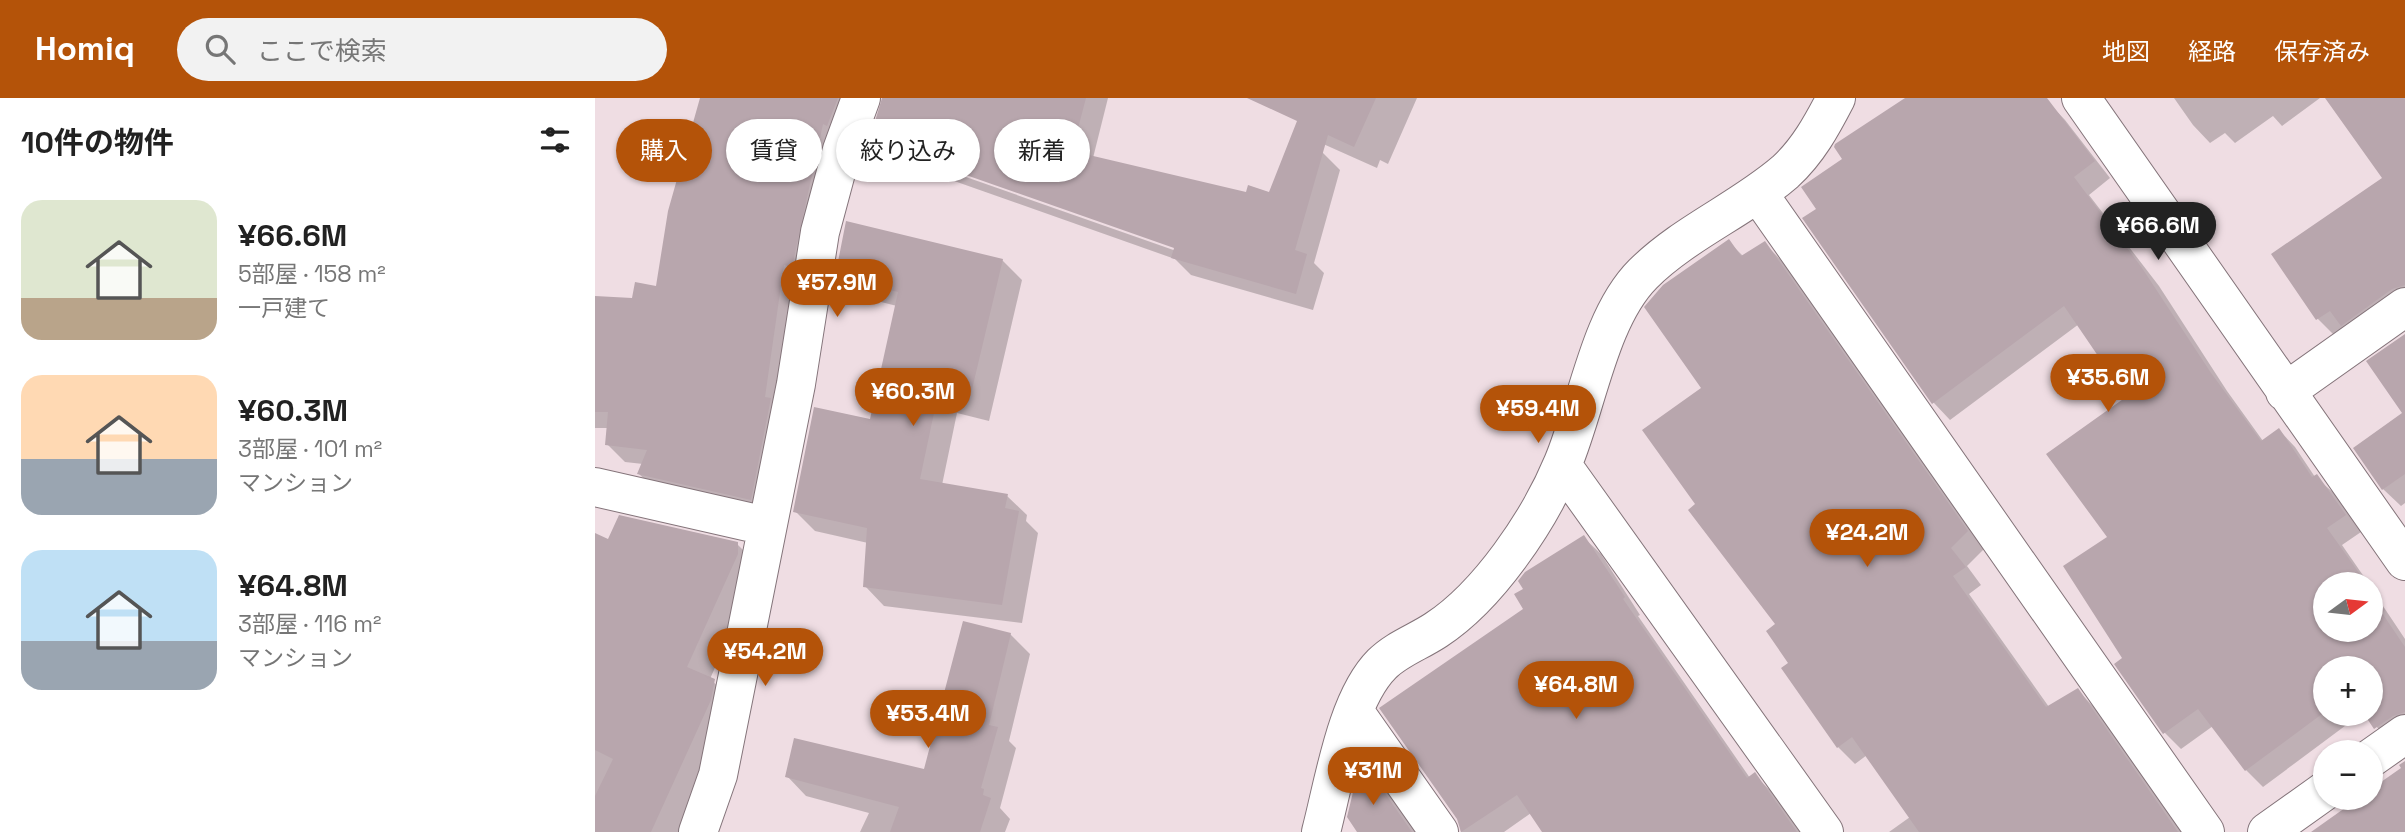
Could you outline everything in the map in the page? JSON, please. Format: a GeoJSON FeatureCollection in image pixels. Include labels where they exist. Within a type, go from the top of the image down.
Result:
{"type":"FeatureCollection","features":[{"type":"Feature","properties":{"kind":"street"},"geometry":{"type":"LineString","coordinates":[[698,832],[718,775],[796,384],[820,232],[842,150],[861,98]]}},
{"type":"Feature","properties":{"kind":"street"},"geometry":{"type":"LineString","coordinates":[[1321,832],[1354,711],[1381,664],[1437,630],[1481,593],[1505,563],[1562,465],[1611,326],[1623,300],[1642,275],[1676,247],[1758,193],[1787,170],[1816,135],[1836,98]]}},
{"type":"Feature","properties":{"kind":"street"},"geometry":{"type":"LineString","coordinates":[[2081,98],[2405,561]]}},
{"type":"Feature","properties":{"kind":"street"},"geometry":{"type":"LineString","coordinates":[[1758,193],[2205,832]]}},
{"type":"Feature","properties":{"kind":"street"},"geometry":{"type":"LineString","coordinates":[[2285,392],[2405,307]]}},
{"type":"Feature","properties":{"kind":"street"},"geometry":{"type":"LineString","coordinates":[[1562,465],[1824,832]]}},
{"type":"Feature","properties":{"kind":"street"},"geometry":{"type":"LineString","coordinates":[[595,487],[766,526]]}},
{"type":"Feature","properties":{"kind":"street"},"geometry":{"type":"LineString","coordinates":[[1354,711],[1439,832]]}},
{"type":"Feature","properties":{"kind":"street"},"geometry":{"type":"LineString","coordinates":[[2383,750],[2405,734]]}},
{"type":"Feature","properties":{"kind":"street"},"geometry":{"type":"LineString","coordinates":[[2267,832],[2313,799]]}},
{"type":"Feature","properties":{"kind":"building"},"geometry":{"type":"Polygon","coordinates":[[[700,98],[838,98],[827,126],[823,124],[822,129],[822,119],[726,119],[726,182],[810,182],[792,267],[784,265],[765,397],[771,398],[751,500],[637,474],[647,450],[605,445],[608,412],[595,412],[595,296],[632,298],[635,282],[656,286],[668,211],[676,182],[712,182],[712,119],[694,119],[700,98]]]}},
{"type":"Feature","properties":{"kind":"building"},"geometry":{"type":"Polygon","coordinates":[[[882,98],[1086,98],[1080,119],[994,119],[994,182],[1090,182],[1090,155],[1246,192],[1248,185],[1269,192],[1297,121],[1247,98],[1376,98],[1354,147],[1328,135],[1295,250],[1307,254],[1296,294],[1171,258],[1174,248],[980,180],[980,119],[876,119],[882,98]]]}},
{"type":"Feature","properties":{"kind":"building"},"geometry":{"type":"Polygon","coordinates":[[[1905,98],[2047,98],[2095,161],[2074,177],[2142,268],[2211,373],[2261,441],[2279,428],[2312,477],[2317,474],[2346,515],[2327,528],[2358,572],[2313,572],[2313,642],[2383,642],[2383,614],[2405,647],[2405,712],[2383,723],[2383,656],[2313,656],[2313,721],[2245,771],[2198,709],[2163,734],[2114,664],[2122,658],[2063,566],[2107,537],[2046,454],[2126,397],[2064,306],[1932,404],[1802,218],[1816,209],[1801,187],[1842,159],[1834,147],[1905,98]]]}},
{"type":"Feature","properties":{"kind":"building"},"geometry":{"type":"Polygon","coordinates":[[[2325,98],[2405,98],[2405,285],[2392,289],[2341,326],[2330,311],[2316,320],[2271,254],[2382,178],[2325,98]]]}},
{"type":"Feature","properties":{"kind":"building"},"geometry":{"type":"Polygon","coordinates":[[[846,221],[1003,259],[969,402],[938,394],[920,479],[1008,494],[1005,508],[1019,511],[1002,605],[863,587],[867,528],[793,512],[814,407],[870,419],[898,292],[835,277],[846,221]]]}},
{"type":"Feature","properties":{"kind":"building"},"geometry":{"type":"Polygon","coordinates":[[[1729,239],[1741,256],[1765,241],[1968,531],[1951,548],[1966,567],[1953,576],[2046,707],[2078,688],[2178,832],[1919,832],[1852,737],[1837,748],[1781,668],[1788,663],[1766,631],[1775,624],[1688,510],[1695,504],[1642,430],[1701,388],[1644,307],[1663,285],[1729,239]]]}},
{"type":"Feature","properties":{"kind":"building"},"geometry":{"type":"Polygon","coordinates":[[[2405,334],[2405,474],[2382,490],[2353,448],[2402,413],[2366,361],[2405,334]]]}},
{"type":"Feature","properties":{"kind":"building"},"geometry":{"type":"Polygon","coordinates":[[[619,515],[738,542],[738,554],[687,667],[715,679],[711,700],[651,832],[595,832],[595,796],[613,759],[595,750],[595,533],[608,539],[619,515]]]}},
{"type":"Feature","properties":{"kind":"building"},"geometry":{"type":"Polygon","coordinates":[[[1584,535],[1625,597],[1623,599],[1747,778],[1755,772],[1797,832],[1542,832],[1517,795],[1461,832],[1457,819],[1379,708],[1523,609],[1514,594],[1523,589],[1518,581],[1525,572],[1584,535]]]}},
{"type":"Feature","properties":{"kind":"building"},"geometry":{"type":"Polygon","coordinates":[[[963,621],[1011,633],[989,725],[998,727],[981,788],[984,789],[983,795],[991,798],[980,832],[890,832],[899,807],[785,777],[794,738],[924,769],[963,621]]]}},
{"type":"Feature","properties":{"kind":"building"},"geometry":{"type":"Polygon","coordinates":[[[1361,759],[1412,832],[1357,832],[1347,817],[1361,759]]]}},
{"type":"Feature","properties":{"kind":"building"},"geometry":{"type":"Polygon","coordinates":[[[2405,761],[2405,832],[2311,832],[2342,810],[2383,810],[2383,781],[2401,768],[2399,765],[2405,761]]]}}]}
